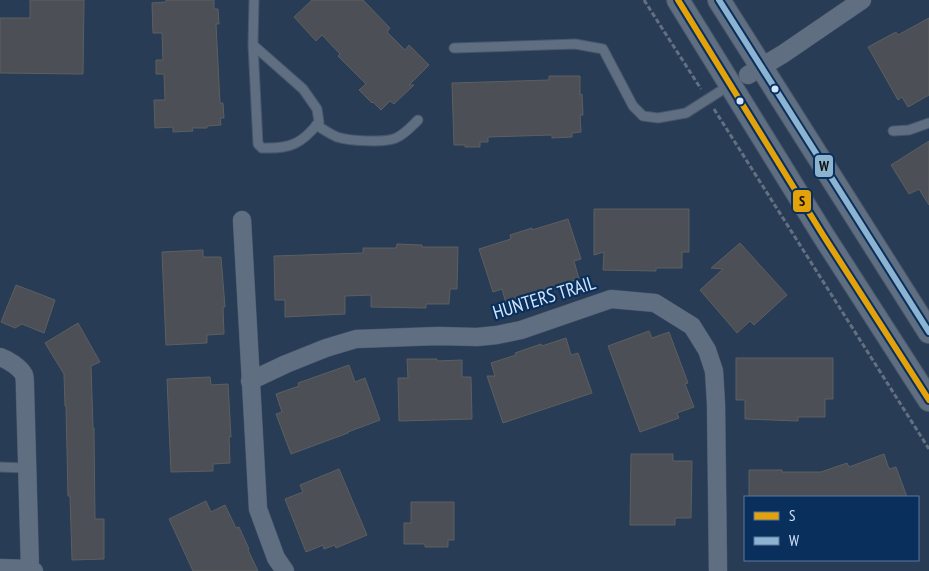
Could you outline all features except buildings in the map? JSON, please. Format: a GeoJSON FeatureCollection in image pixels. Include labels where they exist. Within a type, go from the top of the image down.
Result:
{"type":"FeatureCollection","features":[{"type":"Feature","properties":{"kind":"street"},"geometry":{"type":"LineString","coordinates":[[678,0],[747,76],[929,332]]}},
{"type":"Feature","properties":{"kind":"street"},"geometry":{"type":"LineString","coordinates":[[719,0],[747,76],[823,235],[929,400]]}},
{"type":"Feature","properties":{"kind":"street"},"geometry":{"type":"LineString","coordinates":[[747,76],[862,0]]}},
{"type":"Feature","properties":{"kind":"street"},"geometry":{"type":"LineString","coordinates":[[242,220],[258,509],[276,558],[285,571]]}},
{"type":"Feature","properties":{"kind":"street","name":"HUNTERS TRAIL"},"geometry":{"type":"LineString","coordinates":[[250,381],[326,348],[356,339],[497,335],[521,330],[611,299],[654,303],[692,326],[707,350],[714,370],[718,571]]}},
{"type":"Feature","properties":{"kind":"street"},"geometry":{"type":"LineString","coordinates":[[0,357],[12,363],[23,374],[32,570],[0,568]]}},
{"type":"Feature","properties":{"kind":"lane"},"geometry":{"type":"LineString","coordinates":[[253,45],[303,90],[317,109],[319,122],[305,138],[287,147],[262,148],[258,144],[253,45],[254,0]]}},
{"type":"Feature","properties":{"kind":"lane"},"geometry":{"type":"LineString","coordinates":[[454,48],[575,44],[603,49],[633,106],[643,116],[658,118],[686,113],[747,76]]}},
{"type":"Feature","properties":{"kind":"lane"},"geometry":{"type":"LineString","coordinates":[[316,125],[337,137],[373,141],[394,139],[407,132],[418,120]]}},
{"type":"Feature","properties":{"kind":"lane"},"geometry":{"type":"LineString","coordinates":[[892,131],[909,130],[929,123]]}},
{"type":"Feature","properties":{"kind":"lane"},"geometry":{"type":"LineString","coordinates":[[0,467],[27,468]]}},
{"type":"Feature","properties":{"kind":"path"},"geometry":{"type":"LineString","coordinates":[[644,0],[929,449]]}},
{"type":"Feature","properties":{"kind":"transit line","name":"S"},"geometry":{"type":"LineString","coordinates":[[678,0],[823,235],[929,400]]}},
{"type":"Feature","properties":{"kind":"transit line","name":"W"},"geometry":{"type":"LineString","coordinates":[[719,0],[929,332]]}}]}
